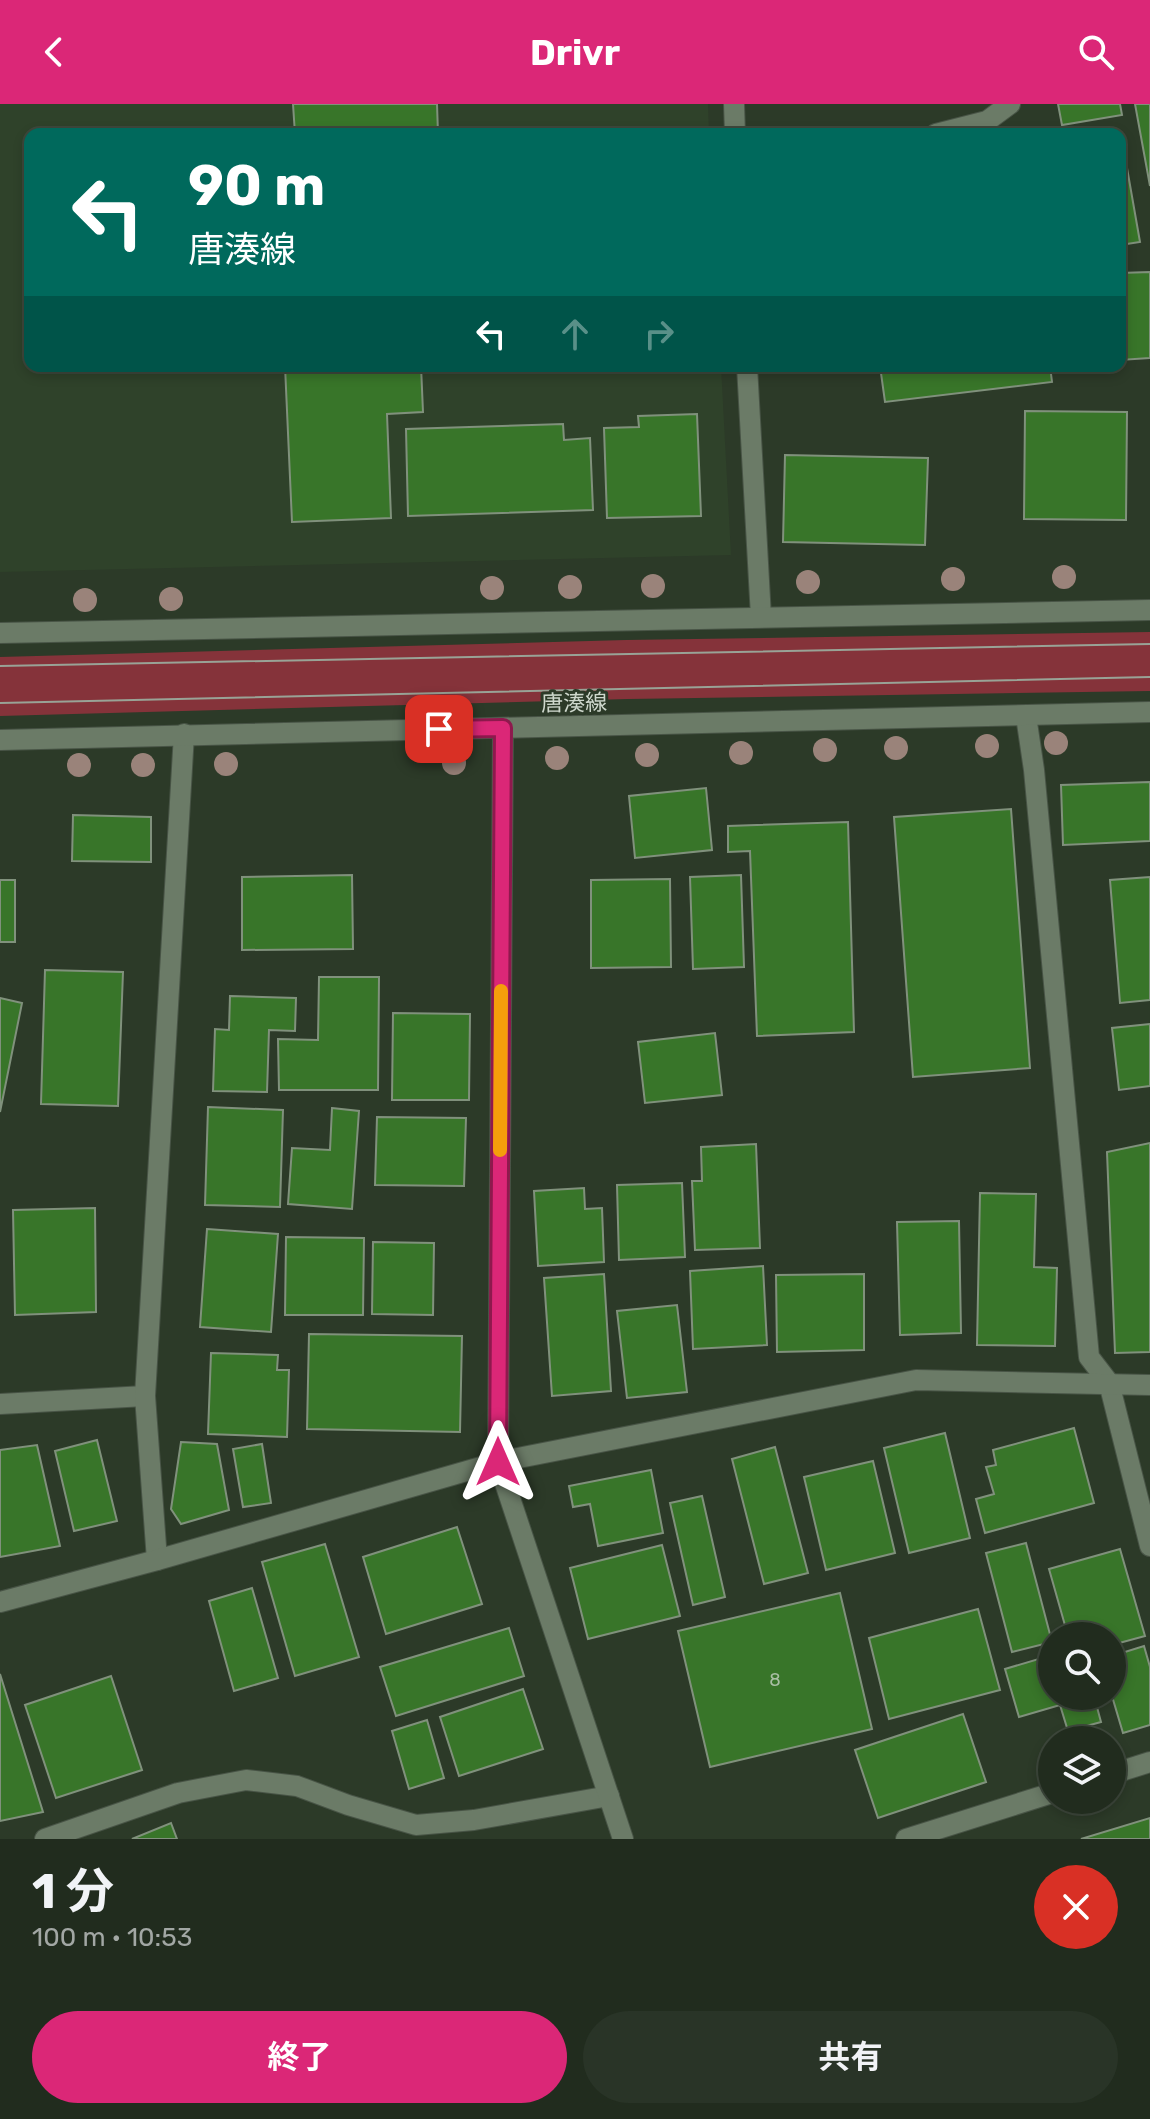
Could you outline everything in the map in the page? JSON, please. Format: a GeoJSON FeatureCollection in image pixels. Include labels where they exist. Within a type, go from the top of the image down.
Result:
{"type":"FeatureCollection","features":[{"type":"Feature","properties":{"kind":"street"},"geometry":{"type":"LineString","coordinates":[[734,104],[735,128]]}},
{"type":"Feature","properties":{"kind":"street"},"geometry":{"type":"LineString","coordinates":[[960,128],[987,121],[1010,104]]}},
{"type":"Feature","properties":{"kind":"street"},"geometry":{"type":"LineString","coordinates":[[747,372],[761,617]]}},
{"type":"Feature","properties":{"kind":"street"},"geometry":{"type":"LineString","coordinates":[[0,633],[1150,610]]}},
{"type":"Feature","properties":{"kind":"street","name":"唐湊線"},"geometry":{"type":"LineString","coordinates":[[0,740],[1150,712]]}},
{"type":"Feature","properties":{"kind":"street"},"geometry":{"type":"LineString","coordinates":[[1026,716],[1034,770],[1089,1357],[1109,1383],[1150,1546]]}},
{"type":"Feature","properties":{"kind":"street"},"geometry":{"type":"LineString","coordinates":[[503,728],[498,1462],[623,1839]]}},
{"type":"Feature","properties":{"kind":"street"},"geometry":{"type":"LineString","coordinates":[[157,1560],[145,1396],[184,734]]}},
{"type":"Feature","properties":{"kind":"street"},"geometry":{"type":"LineString","coordinates":[[0,1602],[498,1462],[916,1380],[1150,1385]]}},
{"type":"Feature","properties":{"kind":"street"},"geometry":{"type":"LineString","coordinates":[[0,1404],[145,1396]]}},
{"type":"Feature","properties":{"kind":"street"},"geometry":{"type":"LineString","coordinates":[[1126,1770],[1150,1762]]}},
{"type":"Feature","properties":{"kind":"street"},"geometry":{"type":"LineString","coordinates":[[45,1839],[178,1793],[246,1780],[297,1786],[416,1825],[474,1820],[609,1796]]}},
{"type":"Feature","properties":{"kind":"street"},"geometry":{"type":"LineString","coordinates":[[906,1839],[1038,1797]]}},
{"type":"Feature","properties":{"kind":"shaded area"},"geometry":{"type":"Polygon","coordinates":[[[0,104],[708,104],[709,128],[24,128],[24,372],[721,372],[731,555],[0,572],[0,104]]]}},
{"type":"Feature","properties":{"kind":"shaded area"},"geometry":{"type":"Polygon","coordinates":[[[1150,632],[1150,691],[628,699],[0,716],[0,657],[626,640],[1150,632]]]}},
{"type":"Feature","properties":{"kind":"building"},"geometry":{"type":"Polygon","coordinates":[[[293,104],[437,104],[438,128],[295,128],[293,104]]]}},
{"type":"Feature","properties":{"kind":"building"},"geometry":{"type":"Polygon","coordinates":[[[1058,104],[1120,104],[1122,115],[1062,125],[1058,104]]]}},
{"type":"Feature","properties":{"kind":"building"},"geometry":{"type":"Polygon","coordinates":[[[1135,104],[1150,104],[1150,186],[1135,104]]]}},
{"type":"Feature","properties":{"kind":"building"},"geometry":{"type":"Polygon","coordinates":[[[1126,168],[1140,242],[1126,244],[1126,168]]]}},
{"type":"Feature","properties":{"kind":"building"},"geometry":{"type":"Polygon","coordinates":[[[1150,272],[1150,358],[1126,360],[1126,273],[1150,272]]]}},
{"type":"Feature","properties":{"kind":"building"},"geometry":{"type":"Polygon","coordinates":[[[285,372],[421,372],[423,412],[387,414],[391,518],[292,522],[285,372]]]}},
{"type":"Feature","properties":{"kind":"building"},"geometry":{"type":"Polygon","coordinates":[[[881,372],[1051,372],[1052,382],[885,402],[881,372]]]}},
{"type":"Feature","properties":{"kind":"building"},"geometry":{"type":"Polygon","coordinates":[[[1025,411],[1127,412],[1126,520],[1024,519],[1025,411]]]}},
{"type":"Feature","properties":{"kind":"building"},"geometry":{"type":"Polygon","coordinates":[[[697,414],[701,516],[607,518],[604,428],[639,427],[638,416],[697,414]]]}},
{"type":"Feature","properties":{"kind":"building"},"geometry":{"type":"Polygon","coordinates":[[[563,424],[564,440],[590,438],[593,510],[408,516],[406,429],[563,424]]]}},
{"type":"Feature","properties":{"kind":"building"},"geometry":{"type":"Polygon","coordinates":[[[785,455],[928,458],[925,545],[783,542],[785,455]]]}},
{"type":"Feature","properties":{"kind":"building"},"geometry":{"type":"Polygon","coordinates":[[[1150,782],[1150,841],[1063,845],[1061,785],[1150,782]]]}},
{"type":"Feature","properties":{"kind":"building"},"geometry":{"type":"Polygon","coordinates":[[[706,788],[712,850],[635,858],[629,796],[706,788]]]}},
{"type":"Feature","properties":{"kind":"building"},"geometry":{"type":"Polygon","coordinates":[[[1011,809],[1030,1068],[913,1077],[894,817],[1011,809]]]}},
{"type":"Feature","properties":{"kind":"building"},"geometry":{"type":"Polygon","coordinates":[[[73,815],[151,817],[151,862],[72,861],[73,815]]]}},
{"type":"Feature","properties":{"kind":"building"},"geometry":{"type":"Polygon","coordinates":[[[848,822],[854,1032],[757,1036],[750,851],[728,852],[728,826],[848,822]]]}},
{"type":"Feature","properties":{"kind":"building"},"geometry":{"type":"Polygon","coordinates":[[[352,875],[353,949],[242,950],[242,877],[352,875]]]}},
{"type":"Feature","properties":{"kind":"building"},"geometry":{"type":"Polygon","coordinates":[[[741,875],[744,967],[693,969],[690,877],[741,875]]]}},
{"type":"Feature","properties":{"kind":"building"},"geometry":{"type":"Polygon","coordinates":[[[1150,877],[1150,1000],[1120,1003],[1110,880],[1150,877]]]}},
{"type":"Feature","properties":{"kind":"building"},"geometry":{"type":"Polygon","coordinates":[[[670,879],[671,967],[591,968],[591,880],[670,879]]]}},
{"type":"Feature","properties":{"kind":"building"},"geometry":{"type":"Polygon","coordinates":[[[0,880],[15,880],[15,942],[0,942],[0,880]]]}},
{"type":"Feature","properties":{"kind":"building"},"geometry":{"type":"Polygon","coordinates":[[[45,970],[123,972],[118,1106],[41,1104],[45,970]]]}},
{"type":"Feature","properties":{"kind":"building"},"geometry":{"type":"Polygon","coordinates":[[[319,977],[379,977],[378,1090],[279,1090],[278,1039],[318,1040],[319,977]]]}},
{"type":"Feature","properties":{"kind":"building"},"geometry":{"type":"Polygon","coordinates":[[[230,996],[296,998],[295,1031],[269,1030],[267,1092],[213,1091],[215,1029],[229,1030],[230,996]]]}},
{"type":"Feature","properties":{"kind":"building"},"geometry":{"type":"Polygon","coordinates":[[[0,998],[22,1003],[0,1112],[0,998]]]}},
{"type":"Feature","properties":{"kind":"building"},"geometry":{"type":"Polygon","coordinates":[[[393,1013],[470,1014],[469,1100],[392,1100],[393,1013]]]}},
{"type":"Feature","properties":{"kind":"building"},"geometry":{"type":"Polygon","coordinates":[[[1150,1024],[1150,1086],[1119,1090],[1112,1028],[1150,1024]]]}},
{"type":"Feature","properties":{"kind":"building"},"geometry":{"type":"Polygon","coordinates":[[[715,1033],[722,1095],[645,1103],[638,1042],[715,1033]]]}},
{"type":"Feature","properties":{"kind":"building"},"geometry":{"type":"Polygon","coordinates":[[[208,1107],[283,1110],[280,1207],[205,1205],[208,1107]]]}},
{"type":"Feature","properties":{"kind":"building"},"geometry":{"type":"Polygon","coordinates":[[[332,1108],[359,1111],[352,1209],[288,1204],[292,1148],[330,1150],[332,1108]]]}},
{"type":"Feature","properties":{"kind":"building"},"geometry":{"type":"Polygon","coordinates":[[[377,1117],[466,1118],[464,1186],[375,1185],[377,1117]]]}},
{"type":"Feature","properties":{"kind":"building"},"geometry":{"type":"Polygon","coordinates":[[[1150,1143],[1150,1352],[1115,1353],[1107,1152],[1150,1143]]]}},
{"type":"Feature","properties":{"kind":"building"},"geometry":{"type":"Polygon","coordinates":[[[756,1144],[760,1248],[695,1250],[692,1181],[702,1181],[701,1147],[756,1144]]]}},
{"type":"Feature","properties":{"kind":"building"},"geometry":{"type":"Polygon","coordinates":[[[682,1183],[685,1257],[619,1260],[617,1185],[682,1183]]]}},
{"type":"Feature","properties":{"kind":"building"},"geometry":{"type":"Polygon","coordinates":[[[584,1188],[585,1209],[602,1208],[604,1262],[538,1266],[534,1191],[584,1188]]]}},
{"type":"Feature","properties":{"kind":"building"},"geometry":{"type":"Polygon","coordinates":[[[980,1193],[1036,1194],[1034,1267],[1057,1268],[1055,1346],[977,1345],[980,1193]]]}},
{"type":"Feature","properties":{"kind":"building"},"geometry":{"type":"Polygon","coordinates":[[[95,1208],[96,1312],[15,1315],[13,1210],[95,1208]]]}},
{"type":"Feature","properties":{"kind":"building"},"geometry":{"type":"Polygon","coordinates":[[[959,1221],[961,1333],[900,1335],[897,1222],[959,1221]]]}},
{"type":"Feature","properties":{"kind":"building"},"geometry":{"type":"Polygon","coordinates":[[[207,1229],[278,1234],[271,1332],[200,1327],[207,1229]]]}},
{"type":"Feature","properties":{"kind":"building"},"geometry":{"type":"Polygon","coordinates":[[[286,1237],[364,1238],[363,1315],[285,1315],[286,1237]]]}},
{"type":"Feature","properties":{"kind":"building"},"geometry":{"type":"Polygon","coordinates":[[[373,1242],[434,1243],[433,1315],[372,1314],[373,1242]]]}},
{"type":"Feature","properties":{"kind":"building"},"geometry":{"type":"Polygon","coordinates":[[[763,1266],[767,1345],[693,1349],[690,1271],[763,1266]]]}},
{"type":"Feature","properties":{"kind":"building"},"geometry":{"type":"Polygon","coordinates":[[[604,1274],[611,1391],[552,1396],[544,1278],[604,1274]]]}},
{"type":"Feature","properties":{"kind":"building"},"geometry":{"type":"Polygon","coordinates":[[[864,1274],[864,1350],[777,1352],[776,1275],[864,1274]]]}},
{"type":"Feature","properties":{"kind":"building"},"geometry":{"type":"Polygon","coordinates":[[[677,1305],[687,1392],[627,1398],[617,1311],[677,1305]]]}},
{"type":"Feature","properties":{"kind":"building"},"geometry":{"type":"Polygon","coordinates":[[[309,1334],[462,1336],[460,1432],[307,1429],[309,1334]]]}},
{"type":"Feature","properties":{"kind":"building"},"geometry":{"type":"Polygon","coordinates":[[[211,1353],[278,1355],[277,1370],[289,1370],[287,1437],[208,1434],[211,1353]]]}},
{"type":"Feature","properties":{"kind":"building"},"geometry":{"type":"Polygon","coordinates":[[[1074,1428],[1094,1503],[985,1533],[976,1499],[994,1494],[986,1467],[996,1465],[993,1450],[1074,1428]]]}},
{"type":"Feature","properties":{"kind":"building"},"geometry":{"type":"Polygon","coordinates":[[[945,1433],[970,1538],[909,1553],[884,1448],[945,1433]]]}},
{"type":"Feature","properties":{"kind":"building"},"geometry":{"type":"Polygon","coordinates":[[[97,1440],[117,1521],[74,1531],[55,1451],[97,1440]]]}},
{"type":"Feature","properties":{"kind":"building"},"geometry":{"type":"Polygon","coordinates":[[[181,1442],[217,1444],[229,1510],[181,1524],[171,1509],[181,1442]]]}},
{"type":"Feature","properties":{"kind":"building"},"geometry":{"type":"Polygon","coordinates":[[[262,1444],[271,1503],[243,1507],[233,1449],[262,1444]]]}},
{"type":"Feature","properties":{"kind":"building"},"geometry":{"type":"Polygon","coordinates":[[[37,1445],[60,1546],[0,1557],[0,1450],[37,1445]]]}},
{"type":"Feature","properties":{"kind":"building"},"geometry":{"type":"Polygon","coordinates":[[[775,1447],[808,1573],[764,1584],[732,1459],[775,1447]]]}},
{"type":"Feature","properties":{"kind":"building"},"geometry":{"type":"Polygon","coordinates":[[[873,1461],[895,1553],[826,1570],[804,1477],[873,1461]]]}},
{"type":"Feature","properties":{"kind":"building"},"geometry":{"type":"Polygon","coordinates":[[[651,1470],[663,1533],[598,1546],[590,1504],[573,1507],[569,1486],[651,1470]]]}},
{"type":"Feature","properties":{"kind":"building"},"geometry":{"type":"Polygon","coordinates":[[[702,1496],[725,1597],[693,1605],[670,1503],[702,1496]]]}},
{"type":"Feature","properties":{"kind":"building"},"geometry":{"type":"Polygon","coordinates":[[[457,1527],[482,1604],[386,1634],[363,1557],[457,1527]]]}},
{"type":"Feature","properties":{"kind":"building"},"geometry":{"type":"Polygon","coordinates":[[[1026,1543],[1047,1622],[1038,1622],[1038,1646],[1012,1652],[986,1553],[1026,1543]]]}},
{"type":"Feature","properties":{"kind":"building"},"geometry":{"type":"Polygon","coordinates":[[[325,1544],[359,1657],[295,1676],[262,1562],[325,1544]]]}},
{"type":"Feature","properties":{"kind":"building"},"geometry":{"type":"Polygon","coordinates":[[[662,1545],[680,1616],[588,1639],[570,1568],[662,1545]]]}},
{"type":"Feature","properties":{"kind":"building"},"geometry":{"type":"Polygon","coordinates":[[[1120,1549],[1145,1636],[1126,1641],[1126,1622],[1064,1622],[1049,1569],[1120,1549]]]}},
{"type":"Feature","properties":{"kind":"building"},"geometry":{"type":"Polygon","coordinates":[[[252,1588],[278,1678],[234,1691],[209,1601],[252,1588]]]}},
{"type":"Feature","properties":{"kind":"building"},"geometry":{"type":"Polygon","coordinates":[[[840,1593],[872,1729],[710,1767],[678,1631],[840,1593]]]}},
{"type":"Feature","properties":{"kind":"building"},"geometry":{"type":"Polygon","coordinates":[[[978,1609],[1000,1690],[889,1719],[869,1638],[978,1609]]]}},
{"type":"Feature","properties":{"kind":"building"},"geometry":{"type":"Polygon","coordinates":[[[509,1628],[524,1676],[396,1716],[380,1667],[509,1628]]]}},
{"type":"Feature","properties":{"kind":"building"},"geometry":{"type":"Polygon","coordinates":[[[1144,1646],[1150,1667],[1150,1725],[1126,1732],[1126,1726],[1121,1726],[1116,1710],[1126,1710],[1126,1652],[1144,1646]]]}},
{"type":"Feature","properties":{"kind":"building"},"geometry":{"type":"Polygon","coordinates":[[[1038,1659],[1038,1710],[1043,1710],[1019,1717],[1005,1669],[1038,1659]]]}},
{"type":"Feature","properties":{"kind":"building"},"geometry":{"type":"Polygon","coordinates":[[[0,1674],[43,1812],[0,1821],[0,1674]]]}},
{"type":"Feature","properties":{"kind":"building"},"geometry":{"type":"Polygon","coordinates":[[[111,1676],[142,1770],[56,1798],[25,1705],[111,1676]]]}},
{"type":"Feature","properties":{"kind":"building"},"geometry":{"type":"Polygon","coordinates":[[[523,1689],[543,1749],[459,1776],[440,1717],[523,1689]]]}},
{"type":"Feature","properties":{"kind":"building"},"geometry":{"type":"Polygon","coordinates":[[[1062,1710],[1098,1710],[1101,1722],[1066,1726],[1062,1710]]]}},
{"type":"Feature","properties":{"kind":"building"},"geometry":{"type":"Polygon","coordinates":[[[963,1714],[986,1782],[878,1818],[855,1750],[963,1714]]]}},
{"type":"Feature","properties":{"kind":"building"},"geometry":{"type":"Polygon","coordinates":[[[427,1720],[444,1778],[409,1789],[392,1731],[427,1720]]]}},
{"type":"Feature","properties":{"kind":"building"},"geometry":{"type":"Polygon","coordinates":[[[1150,1818],[1150,1839],[1081,1839],[1150,1818]]]}},
{"type":"Feature","properties":{"kind":"building"},"geometry":{"type":"Polygon","coordinates":[[[171,1823],[177,1839],[132,1839],[171,1823]]]}},
{"type":"Feature","properties":{"kind":"tram line"},"geometry":{"type":"LineString","coordinates":[[0,666],[1150,644]]}},
{"type":"Feature","properties":{"kind":"tram line"},"geometry":{"type":"LineString","coordinates":[[0,703],[1150,677]]}},
{"type":"Feature","properties":{"kind":"slow traffic"},"geometry":{"type":"LineString","coordinates":[[500,1150],[501,991]]}},
{"type":"Feature","properties":{"kind":"route"},"geometry":{"type":"LineString","coordinates":[[439,729],[503,728],[498,1462]]}}]}
